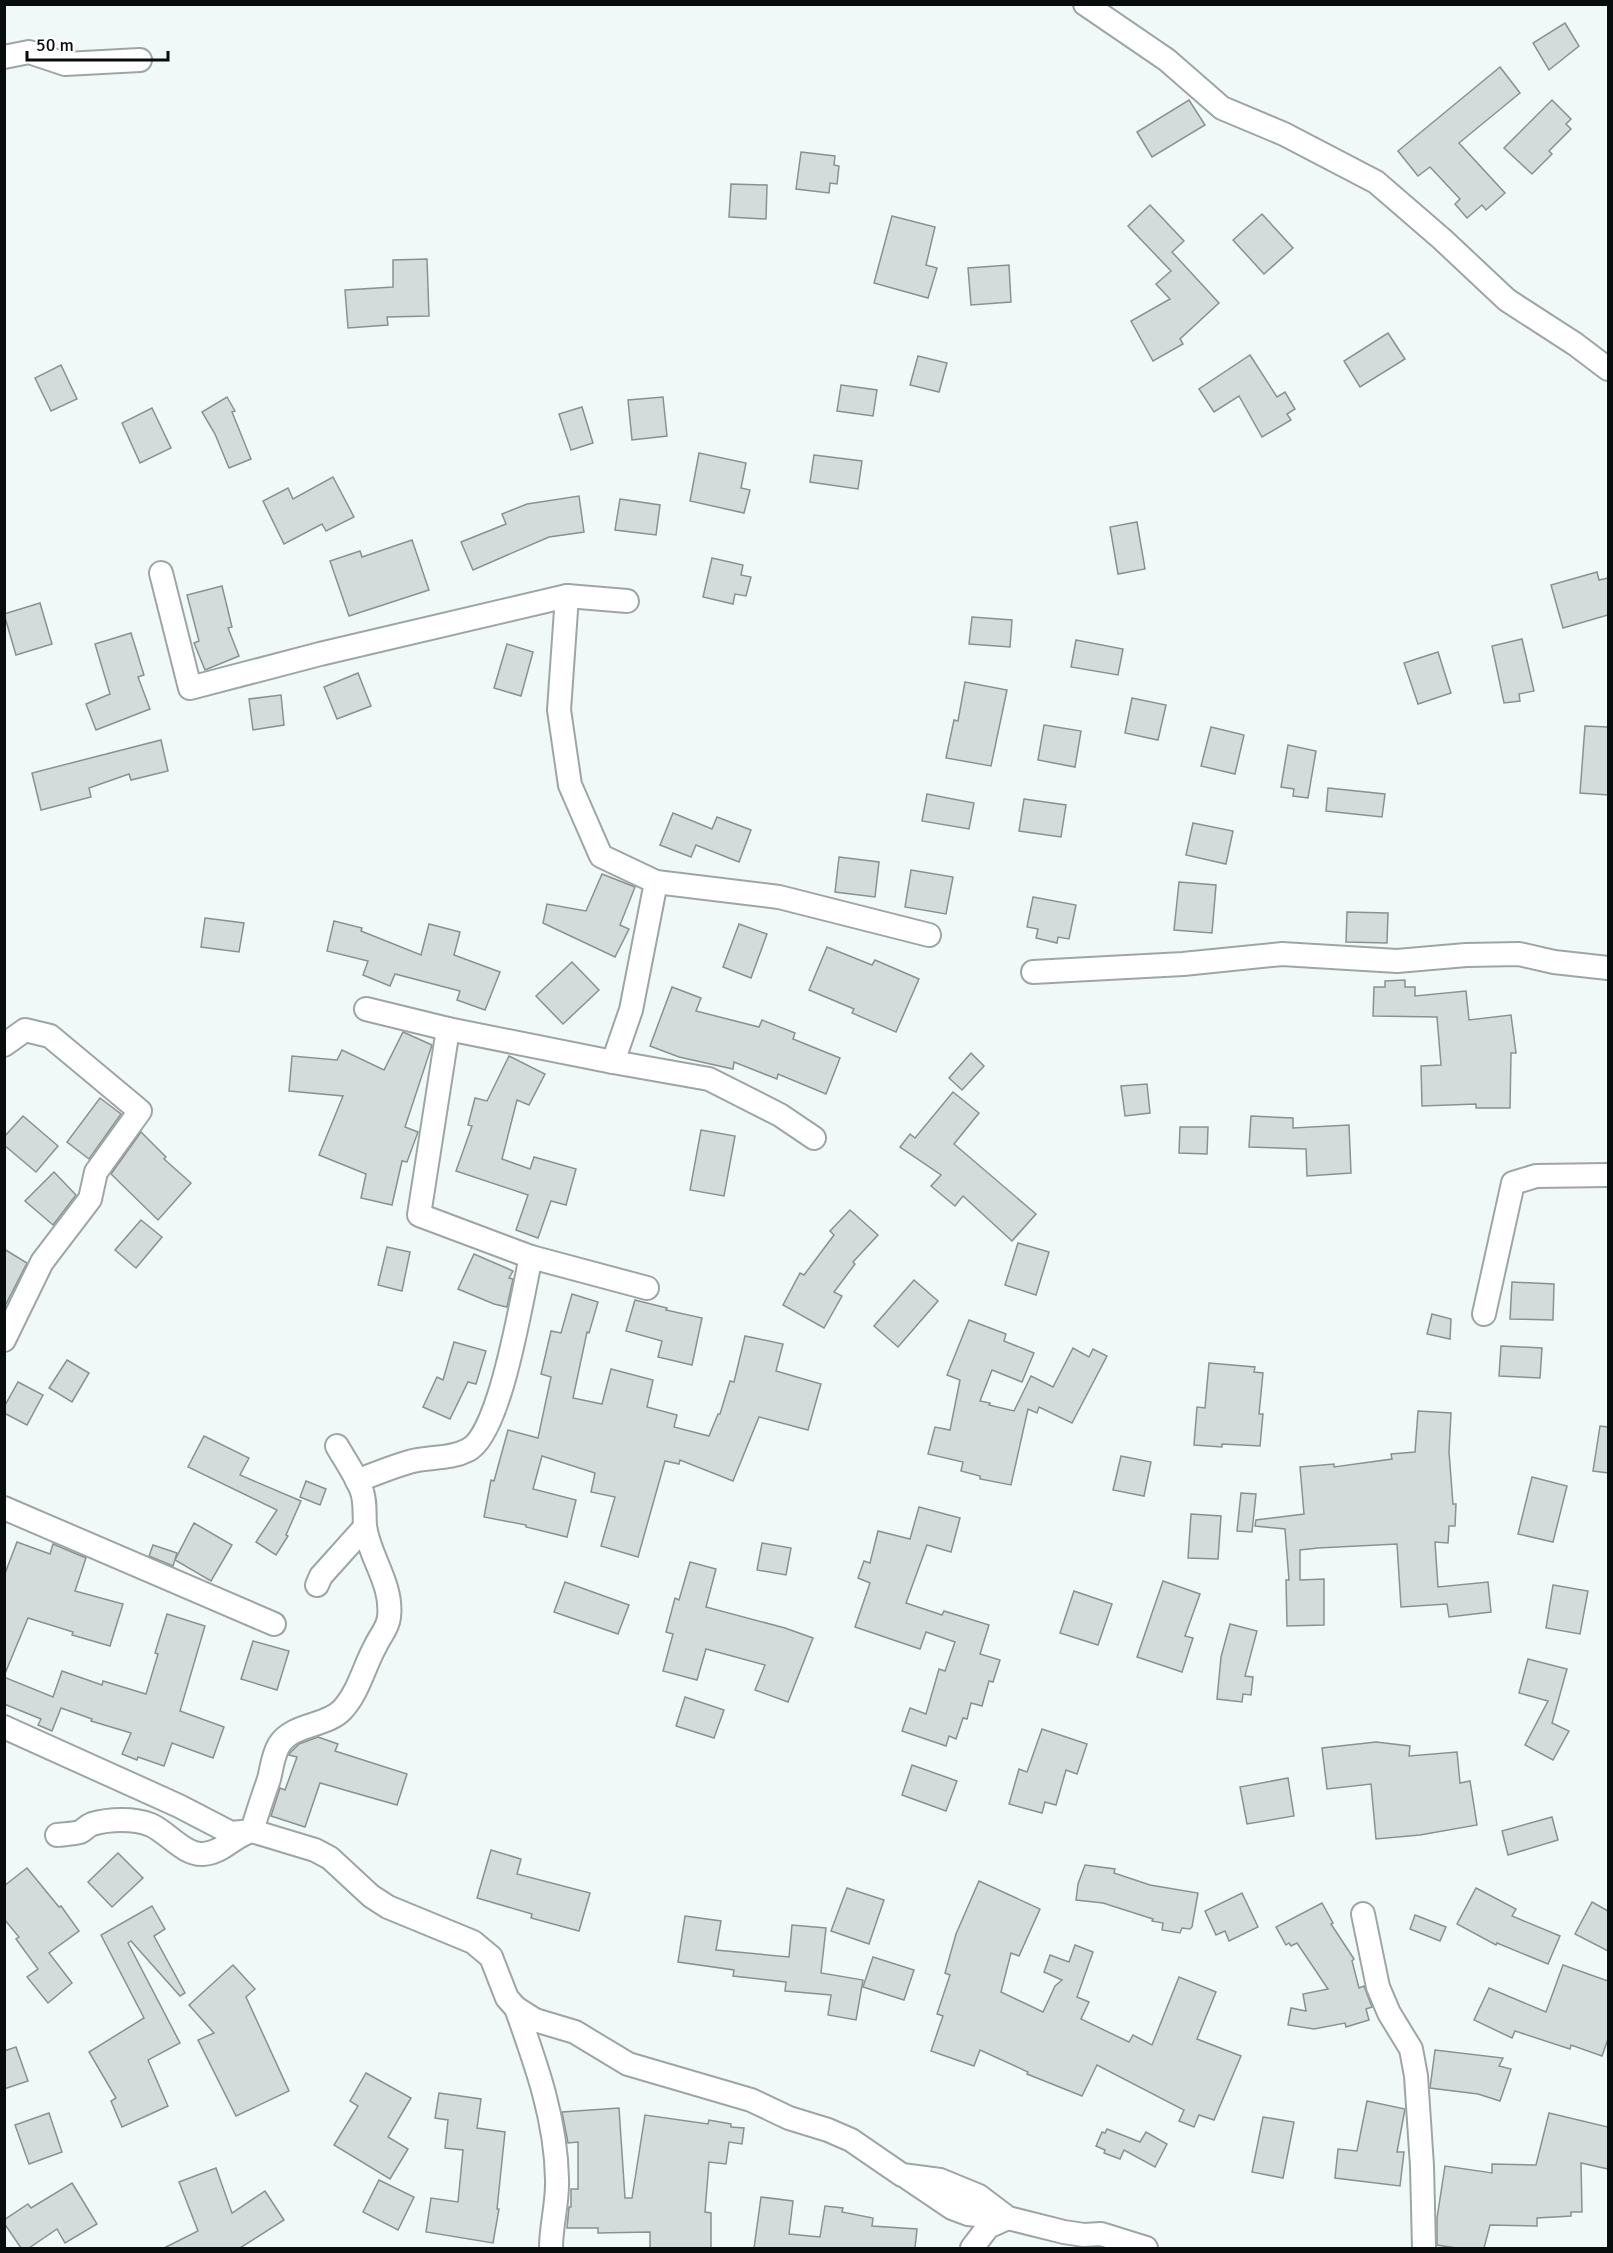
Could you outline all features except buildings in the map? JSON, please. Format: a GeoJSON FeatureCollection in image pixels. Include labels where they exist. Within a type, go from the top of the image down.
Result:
{"type":"FeatureCollection","features":[{"type":"Feature","properties":{"kind":"street"},"geometry":{"type":"LineString","coordinates":[[1085,4],[1167,60],[1222,108],[1284,134],[1376,182],[1442,239],[1507,300],[1575,344],[1608,369]]}},
{"type":"Feature","properties":{"kind":"street"},"geometry":{"type":"LineString","coordinates":[[4,57],[29,52],[65,64],[140,60]]}},
{"type":"Feature","properties":{"kind":"street"},"geometry":{"type":"LineString","coordinates":[[161,573],[190,688],[320,654],[567,596],[627,601]]}},
{"type":"Feature","properties":{"kind":"street"},"geometry":{"type":"LineString","coordinates":[[567,596],[559,710],[570,785],[601,856],[656,882],[779,897],[929,935]]}},
{"type":"Feature","properties":{"kind":"street"},"geometry":{"type":"LineString","coordinates":[[613,1062],[631,1010],[656,882]]}},
{"type":"Feature","properties":{"kind":"street"},"geometry":{"type":"LineString","coordinates":[[1033,972],[1183,964],[1282,954],[1397,961],[1466,955],[1519,954],[1554,962],[1608,968]]}},
{"type":"Feature","properties":{"kind":"street"},"geometry":{"type":"LineString","coordinates":[[366,1009],[448,1029],[709,1079],[780,1115],[814,1138]]}},
{"type":"Feature","properties":{"kind":"street"},"geometry":{"type":"LineString","coordinates":[[448,1029],[419,1215],[531,1257],[647,1288]]}},
{"type":"Feature","properties":{"kind":"street"},"geometry":{"type":"LineString","coordinates":[[4,1045],[25,1030],[50,1036],[140,1111],[96,1172],[90,1199],[42,1262],[4,1340]]}},
{"type":"Feature","properties":{"kind":"street"},"geometry":{"type":"LineString","coordinates":[[1484,1314],[1513,1183],[1536,1176],[1608,1175]]}},
{"type":"Feature","properties":{"kind":"street"},"geometry":{"type":"LineString","coordinates":[[357,1480],[411,1461],[448,1457],[467,1451],[476,1445],[487,1428],[500,1397],[531,1257]]}},
{"type":"Feature","properties":{"kind":"street"},"geometry":{"type":"LineString","coordinates":[[252,1831],[269,1778],[273,1755],[281,1742],[295,1732],[331,1718],[342,1710],[358,1686],[389,1618],[388,1591],[376,1563],[365,1527],[363,1492],[337,1446]]}},
{"type":"Feature","properties":{"kind":"street"},"geometry":{"type":"LineString","coordinates":[[4,1508],[274,1624]]}},
{"type":"Feature","properties":{"kind":"street"},"geometry":{"type":"LineString","coordinates":[[317,1585],[321,1576],[365,1527]]}},
{"type":"Feature","properties":{"kind":"street"},"geometry":{"type":"LineString","coordinates":[[4,1727],[179,1806],[231,1833],[252,1831],[315,1850],[330,1858],[371,1896],[388,1907],[473,1942],[491,1957],[507,1998],[516,2008],[535,2020],[575,2032],[628,2064],[752,2100],[789,2118],[851,2140],[952,2208],[968,2214],[1008,2218],[1064,2232],[1084,2235],[1101,2234],[1146,2248]]}},
{"type":"Feature","properties":{"kind":"street"},"geometry":{"type":"LineString","coordinates":[[57,1835],[80,1832],[96,1823],[124,1820],[150,1825],[200,1855],[214,1852],[240,1834],[252,1831]]}},
{"type":"Feature","properties":{"kind":"street"},"geometry":{"type":"LineString","coordinates":[[1363,1914],[1378,1987],[1389,2013],[1411,2049],[1416,2076],[1422,2166],[1424,2248]]}},
{"type":"Feature","properties":{"kind":"street"},"geometry":{"type":"LineString","coordinates":[[516,2008],[541,2079],[554,2134],[558,2181],[551,2248]]}},
{"type":"Feature","properties":{"kind":"street"},"geometry":{"type":"LineString","coordinates":[[972,2248],[988,2227],[1008,2218]]}}]}
